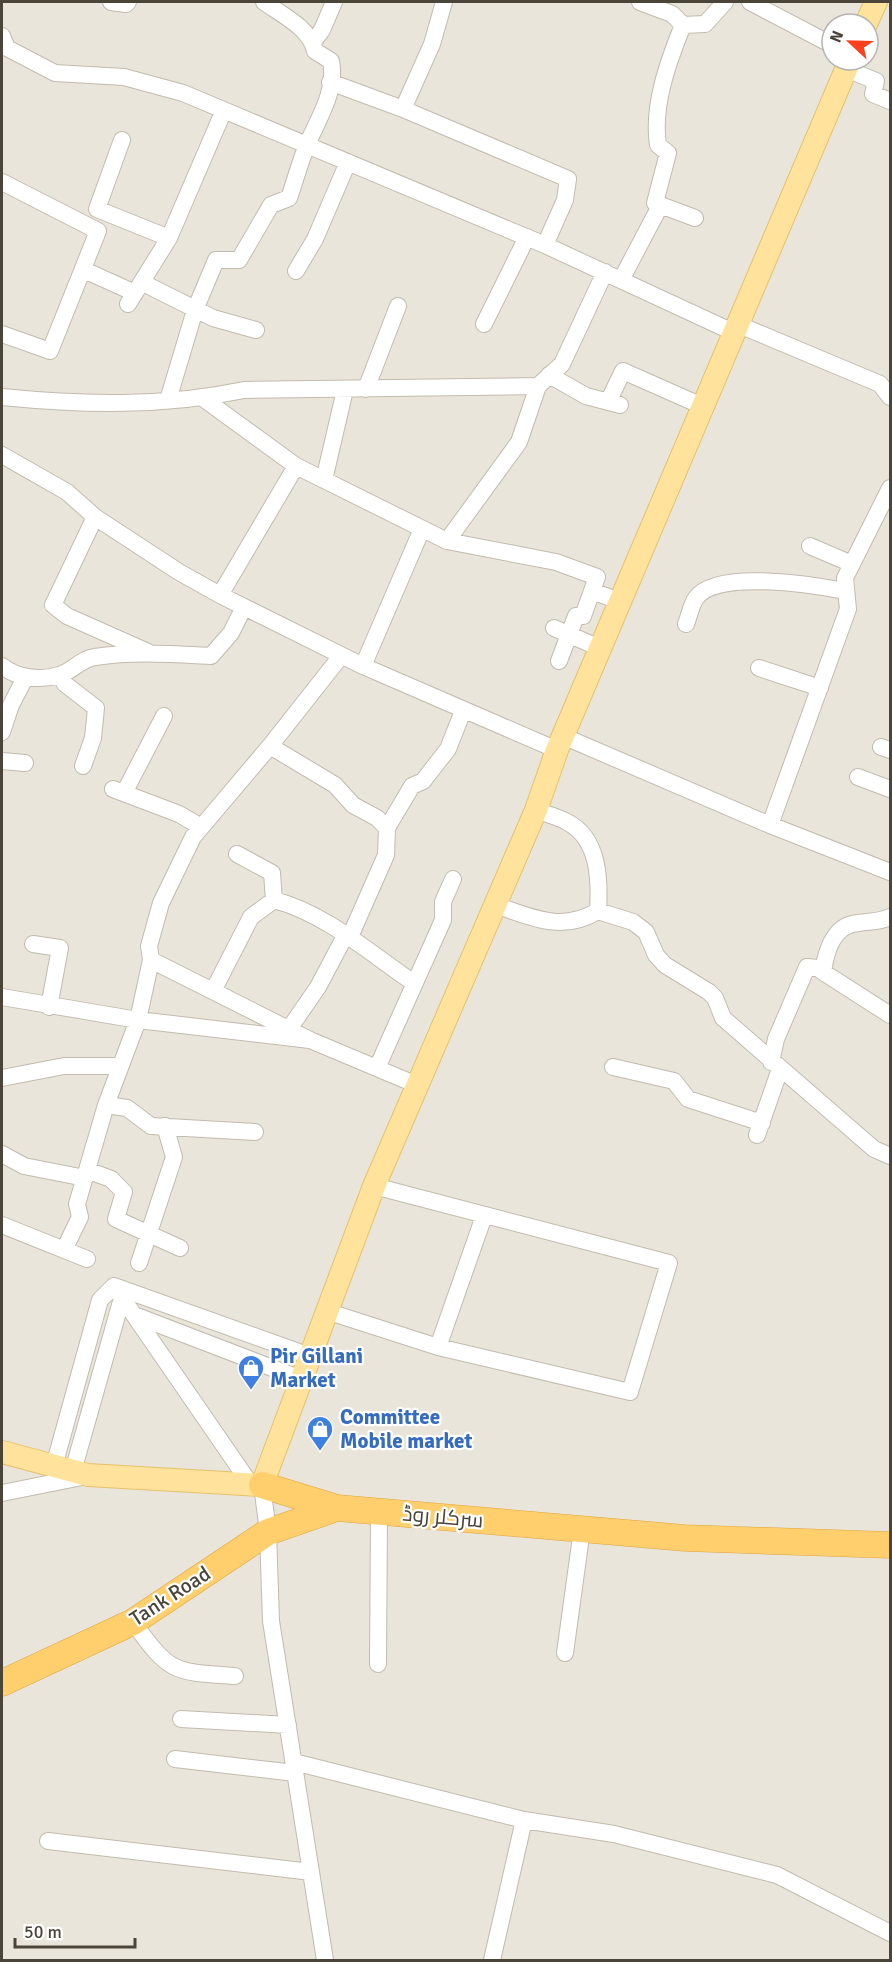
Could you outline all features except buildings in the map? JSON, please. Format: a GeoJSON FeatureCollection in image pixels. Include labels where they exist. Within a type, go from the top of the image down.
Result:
{"type":"FeatureCollection","features":[{"type":"Feature","properties":{"kind":"highway","name":"سرکلر روڈ"},"geometry":{"type":"LineString","coordinates":[[257,1485],[337,1508],[378,1512],[685,1538],[891,1545]]}},
{"type":"Feature","properties":{"kind":"highway","name":"Tank Road"},"geometry":{"type":"LineString","coordinates":[[2,1683],[133,1622],[268,1532],[337,1508]]}},
{"type":"Feature","properties":{"kind":"main road"},"geometry":{"type":"LineString","coordinates":[[257,1485],[310,1356],[374,1186],[536,810],[561,744],[702,406],[845,72]]}},
{"type":"Feature","properties":{"kind":"main road","name":"سرکلر روڈ"},"geometry":{"type":"LineString","coordinates":[[2,1452],[72,1471],[257,1485]]}},
{"type":"Feature","properties":{"kind":"street"},"geometry":{"type":"LineString","coordinates":[[111,2],[126,4],[128,2]]}},
{"type":"Feature","properties":{"kind":"street"},"geometry":{"type":"LineString","coordinates":[[168,400],[195,310],[216,260],[239,260],[271,205],[289,198],[307,145],[327,102],[333,71],[331,61],[315,51],[313,42],[305,32],[264,2]]}},
{"type":"Feature","properties":{"kind":"street"},"geometry":{"type":"LineString","coordinates":[[313,42],[322,30],[334,2]]}},
{"type":"Feature","properties":{"kind":"street"},"geometry":{"type":"LineString","coordinates":[[403,109],[432,44],[444,2]]}},
{"type":"Feature","properties":{"kind":"street"},"geometry":{"type":"LineString","coordinates":[[640,2],[672,14],[683,25],[705,24],[725,2]]}},
{"type":"Feature","properties":{"kind":"street"},"geometry":{"type":"LineString","coordinates":[[750,2],[820,39]]}},
{"type":"Feature","properties":{"kind":"street"},"geometry":{"type":"LineString","coordinates":[[683,25],[669,61],[655,127],[658,146],[668,153],[655,203],[695,218]]}},
{"type":"Feature","properties":{"kind":"street"},"geometry":{"type":"LineString","coordinates":[[2,36],[7,48],[55,73],[124,77],[183,93],[545,244],[735,328],[880,384],[891,397]]}},
{"type":"Feature","properties":{"kind":"street"},"geometry":{"type":"LineString","coordinates":[[860,72],[876,81],[873,94],[891,101]]}},
{"type":"Feature","properties":{"kind":"street"},"geometry":{"type":"LineString","coordinates":[[330,82],[403,109],[568,179],[565,200],[545,244]]}},
{"type":"Feature","properties":{"kind":"street"},"geometry":{"type":"LineString","coordinates":[[135,293],[169,238],[224,110]]}},
{"type":"Feature","properties":{"kind":"street"},"geometry":{"type":"LineString","coordinates":[[122,140],[97,208],[169,238]]}},
{"type":"Feature","properties":{"kind":"street"},"geometry":{"type":"LineString","coordinates":[[296,271],[315,239],[348,162]]}},
{"type":"Feature","properties":{"kind":"street"},"geometry":{"type":"LineString","coordinates":[[2,182],[98,231],[50,351],[2,334]]}},
{"type":"Feature","properties":{"kind":"street"},"geometry":{"type":"LineString","coordinates":[[447,541],[519,442],[544,381],[562,364],[613,276],[660,206]]}},
{"type":"Feature","properties":{"kind":"street"},"geometry":{"type":"LineString","coordinates":[[484,324],[527,237]]}},
{"type":"Feature","properties":{"kind":"street"},"geometry":{"type":"LineString","coordinates":[[84,270],[135,293],[256,330]]}},
{"type":"Feature","properties":{"kind":"street"},"geometry":{"type":"LineString","coordinates":[[366,389],[398,306]]}},
{"type":"Feature","properties":{"kind":"street"},"geometry":{"type":"LineString","coordinates":[[2,397],[83,405],[204,399],[244,390],[345,390],[544,381],[614,404],[622,371],[702,406]]}},
{"type":"Feature","properties":{"kind":"street"},"geometry":{"type":"LineString","coordinates":[[324,480],[345,390]]}},
{"type":"Feature","properties":{"kind":"street"},"geometry":{"type":"LineString","coordinates":[[204,399],[296,466],[447,541],[556,562],[597,577],[583,616],[576,616],[562,632],[559,661]]}},
{"type":"Feature","properties":{"kind":"street"},"geometry":{"type":"LineString","coordinates":[[2,455],[67,492],[94,517],[179,572],[220,596],[341,656],[463,711],[561,744],[891,872]]}},
{"type":"Feature","properties":{"kind":"street"},"geometry":{"type":"LineString","coordinates":[[220,596],[296,466]]}},
{"type":"Feature","properties":{"kind":"street"},"geometry":{"type":"LineString","coordinates":[[770,825],[848,609],[845,578],[891,488]]}},
{"type":"Feature","properties":{"kind":"street"},"geometry":{"type":"LineString","coordinates":[[94,517],[53,605],[67,616],[148,653]]}},
{"type":"Feature","properties":{"kind":"street"},"geometry":{"type":"LineString","coordinates":[[363,666],[422,529]]}},
{"type":"Feature","properties":{"kind":"street"},"geometry":{"type":"LineString","coordinates":[[810,546],[852,564]]}},
{"type":"Feature","properties":{"kind":"street"},"geometry":{"type":"LineString","coordinates":[[686,624],[696,598],[708,588],[722,584],[778,583],[845,591]]}},
{"type":"Feature","properties":{"kind":"street"},"geometry":{"type":"LineString","coordinates":[[592,591],[622,602]]}},
{"type":"Feature","properties":{"kind":"street"},"geometry":{"type":"LineString","coordinates":[[2,666],[25,678],[60,675],[82,660],[148,653],[211,656],[231,633],[244,607]]}},
{"type":"Feature","properties":{"kind":"street"},"geometry":{"type":"LineString","coordinates":[[562,632],[602,649]]}},
{"type":"Feature","properties":{"kind":"street"},"geometry":{"type":"LineString","coordinates":[[64,1250],[80,1217],[77,1204],[106,1105],[138,1020],[151,960],[150,946],[161,903],[193,837],[270,746],[341,656]]}},
{"type":"Feature","properties":{"kind":"street"},"geometry":{"type":"LineString","coordinates":[[759,668],[820,688]]}},
{"type":"Feature","properties":{"kind":"street"},"geometry":{"type":"LineString","coordinates":[[60,675],[64,684],[96,708],[93,738],[83,766]]}},
{"type":"Feature","properties":{"kind":"street"},"geometry":{"type":"LineString","coordinates":[[2,732],[11,705],[25,678]]}},
{"type":"Feature","properties":{"kind":"street"},"geometry":{"type":"LineString","coordinates":[[289,1029],[318,987],[347,938],[386,855],[387,828],[412,786],[423,781],[448,748],[463,711]]}},
{"type":"Feature","properties":{"kind":"street"},"geometry":{"type":"LineString","coordinates":[[164,716],[118,791],[180,814],[201,827]]}},
{"type":"Feature","properties":{"kind":"street"},"geometry":{"type":"LineString","coordinates":[[270,746],[335,784],[353,805],[377,818],[387,828]]}},
{"type":"Feature","properties":{"kind":"street"},"geometry":{"type":"LineString","coordinates":[[2,761],[25,763]]}},
{"type":"Feature","properties":{"kind":"street"},"geometry":{"type":"LineString","coordinates":[[858,777],[891,789]]}},
{"type":"Feature","properties":{"kind":"street"},"geometry":{"type":"LineString","coordinates":[[536,810],[568,822],[587,838],[600,883],[598,911]]}},
{"type":"Feature","properties":{"kind":"street"},"geometry":{"type":"LineString","coordinates":[[237,854],[272,873],[274,900]]}},
{"type":"Feature","properties":{"kind":"street"},"geometry":{"type":"LineString","coordinates":[[377,1068],[443,920],[443,902],[453,879]]}},
{"type":"Feature","properties":{"kind":"street"},"geometry":{"type":"LineString","coordinates":[[213,991],[251,917],[274,900]]}},
{"type":"Feature","properties":{"kind":"street"},"geometry":{"type":"LineString","coordinates":[[274,900],[290,904],[347,938],[414,983]]}},
{"type":"Feature","properties":{"kind":"street"},"geometry":{"type":"LineString","coordinates":[[495,905],[546,922],[580,922],[598,911],[633,922],[646,932],[656,955],[665,964],[715,998],[723,1018],[874,1149],[891,1156]]}},
{"type":"Feature","properties":{"kind":"street"},"geometry":{"type":"LineString","coordinates":[[823,972],[826,949],[838,932],[855,922],[876,922],[891,917]]}},
{"type":"Feature","properties":{"kind":"street"},"geometry":{"type":"LineString","coordinates":[[33,944],[60,948],[49,1007]]}},
{"type":"Feature","properties":{"kind":"street"},"geometry":{"type":"LineString","coordinates":[[151,960],[310,1040],[417,1085]]}},
{"type":"Feature","properties":{"kind":"street"},"geometry":{"type":"LineString","coordinates":[[613,1067],[674,1081],[688,1099],[759,1129],[776,1065],[776,1039],[807,967],[818,968],[891,1015]]}},
{"type":"Feature","properties":{"kind":"street"},"geometry":{"type":"LineString","coordinates":[[2,996],[49,1007],[138,1020],[310,1040]]}},
{"type":"Feature","properties":{"kind":"street"},"geometry":{"type":"LineString","coordinates":[[2,1078],[64,1066],[120,1066]]}},
{"type":"Feature","properties":{"kind":"street"},"geometry":{"type":"LineString","coordinates":[[106,1105],[127,1108],[151,1126],[255,1132]]}},
{"type":"Feature","properties":{"kind":"street"},"geometry":{"type":"LineString","coordinates":[[139,1263],[174,1157],[165,1126]]}},
{"type":"Feature","properties":{"kind":"street"},"geometry":{"type":"LineString","coordinates":[[2,1155],[24,1166],[111,1179],[124,1192],[116,1219],[180,1248]]}},
{"type":"Feature","properties":{"kind":"street"},"geometry":{"type":"LineString","coordinates":[[326,1311],[438,1347],[630,1392],[669,1263],[374,1186]]}},
{"type":"Feature","properties":{"kind":"street"},"geometry":{"type":"LineString","coordinates":[[438,1347],[484,1216]]}},
{"type":"Feature","properties":{"kind":"street"},"geometry":{"type":"LineString","coordinates":[[2,1225],[87,1259]]}},
{"type":"Feature","properties":{"kind":"street"},"geometry":{"type":"LineString","coordinates":[[118,1292],[257,1485],[268,1532],[271,1621],[326,1960]]}},
{"type":"Feature","properties":{"kind":"street"},"geometry":{"type":"LineString","coordinates":[[118,1292],[310,1356]]}},
{"type":"Feature","properties":{"kind":"street"},"geometry":{"type":"LineString","coordinates":[[2,1494],[72,1471],[118,1292]]}},
{"type":"Feature","properties":{"kind":"street"},"geometry":{"type":"LineString","coordinates":[[134,1315],[301,1379]]}},
{"type":"Feature","properties":{"kind":"street"},"geometry":{"type":"LineString","coordinates":[[378,1512],[378,1664]]}},
{"type":"Feature","properties":{"kind":"street"},"geometry":{"type":"LineString","coordinates":[[565,1653],[582,1529]]}},
{"type":"Feature","properties":{"kind":"street"},"geometry":{"type":"LineString","coordinates":[[133,1622],[160,1659],[185,1673],[235,1676]]}},
{"type":"Feature","properties":{"kind":"street"},"geometry":{"type":"LineString","coordinates":[[181,1719],[288,1725]]}},
{"type":"Feature","properties":{"kind":"street"},"geometry":{"type":"LineString","coordinates":[[175,1759],[294,1767],[524,1820],[614,1834],[777,1875],[891,1933]]}},
{"type":"Feature","properties":{"kind":"street"},"geometry":{"type":"LineString","coordinates":[[492,1960],[524,1820]]}},
{"type":"Feature","properties":{"kind":"street"},"geometry":{"type":"LineString","coordinates":[[48,1841],[311,1872]]}},
{"type":"Feature","properties":{"kind":"shaded area"},"geometry":{"type":"Polygon","coordinates":[[[2,2],[890,2],[890,1960],[2,1960],[2,2]]]}},
{"type":"Feature","properties":{"kind":"place","name":"Pir Gillani Market"},"geometry":{"type":"Point","coordinates":[251,1391]}},
{"type":"Feature","properties":{"kind":"place","name":"Committee Mobile market"},"geometry":{"type":"Point","coordinates":[320,1452]}}]}
